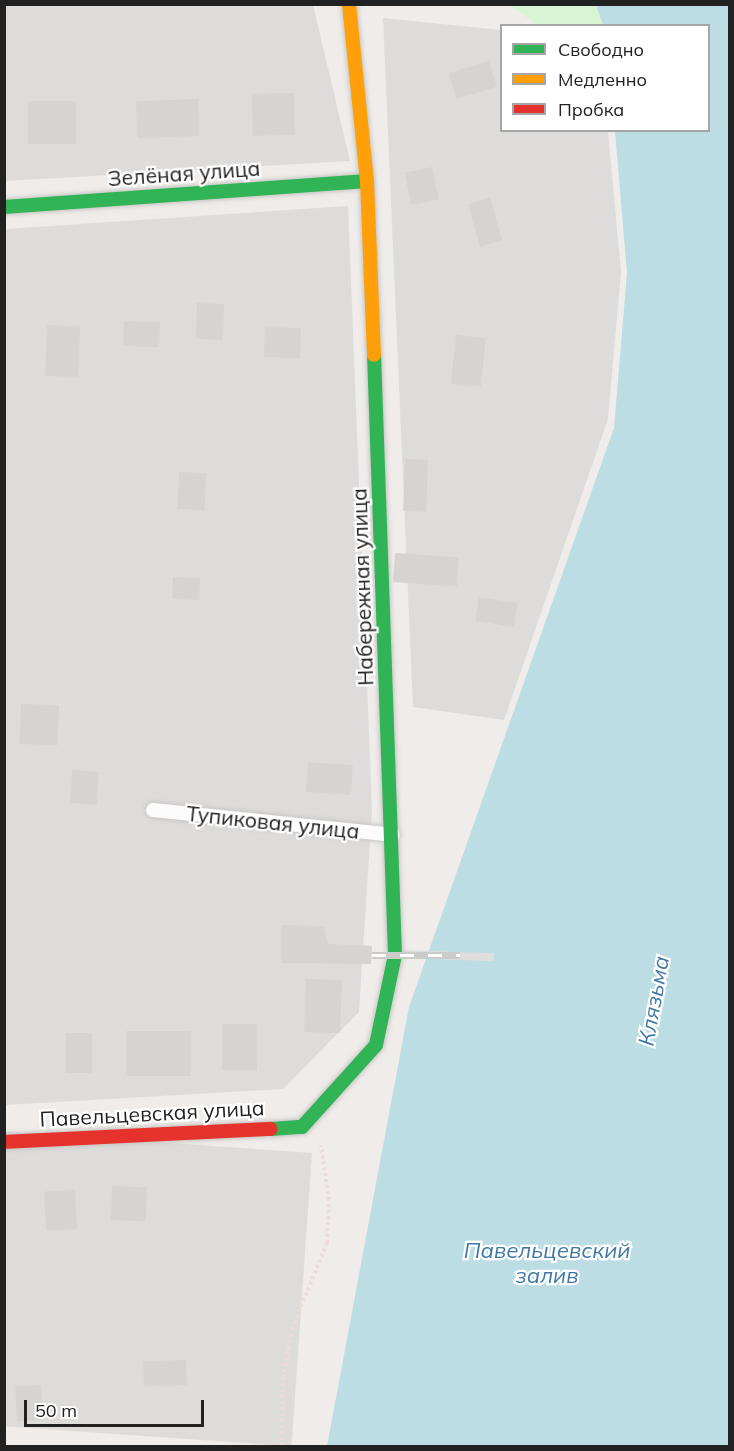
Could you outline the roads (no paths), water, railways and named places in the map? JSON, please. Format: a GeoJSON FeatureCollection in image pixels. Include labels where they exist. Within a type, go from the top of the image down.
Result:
{"type":"FeatureCollection","features":[{"type":"Feature","properties":{"kind":"street","name":"Набережная улица"},"geometry":{"type":"LineString","coordinates":[[302,1127],[376,1045],[396,955],[367,181],[349,10]]}},
{"type":"Feature","properties":{"kind":"street","name":"Зелёная улица"},"geometry":{"type":"LineString","coordinates":[[4,207],[367,181]]}},
{"type":"Feature","properties":{"kind":"street","name":"Павельцевская улица"},"geometry":{"type":"LineString","coordinates":[[4,1142],[302,1127]]}},
{"type":"Feature","properties":{"kind":"lane","name":"Тупиковая улица"},"geometry":{"type":"LineString","coordinates":[[153,810],[393,835]]}},
{"type":"Feature","properties":{"kind":"water","name":"Павельцевский залив"},"geometry":{"type":"Polygon","coordinates":[[[596,5],[729,5],[729,1446],[327,1446],[409,1007],[614,428],[627,273],[615,132],[710,132],[710,24],[603,24],[596,5]]]}},
{"type":"Feature","properties":{"kind":"railway"},"geometry":{"type":"LineString","coordinates":[[372,955],[460,955]]}},
{"type":"Feature","properties":{"kind":"water label","name":"Клязьма"},"geometry":{"type":"Point","coordinates":[654,1001]}}]}
